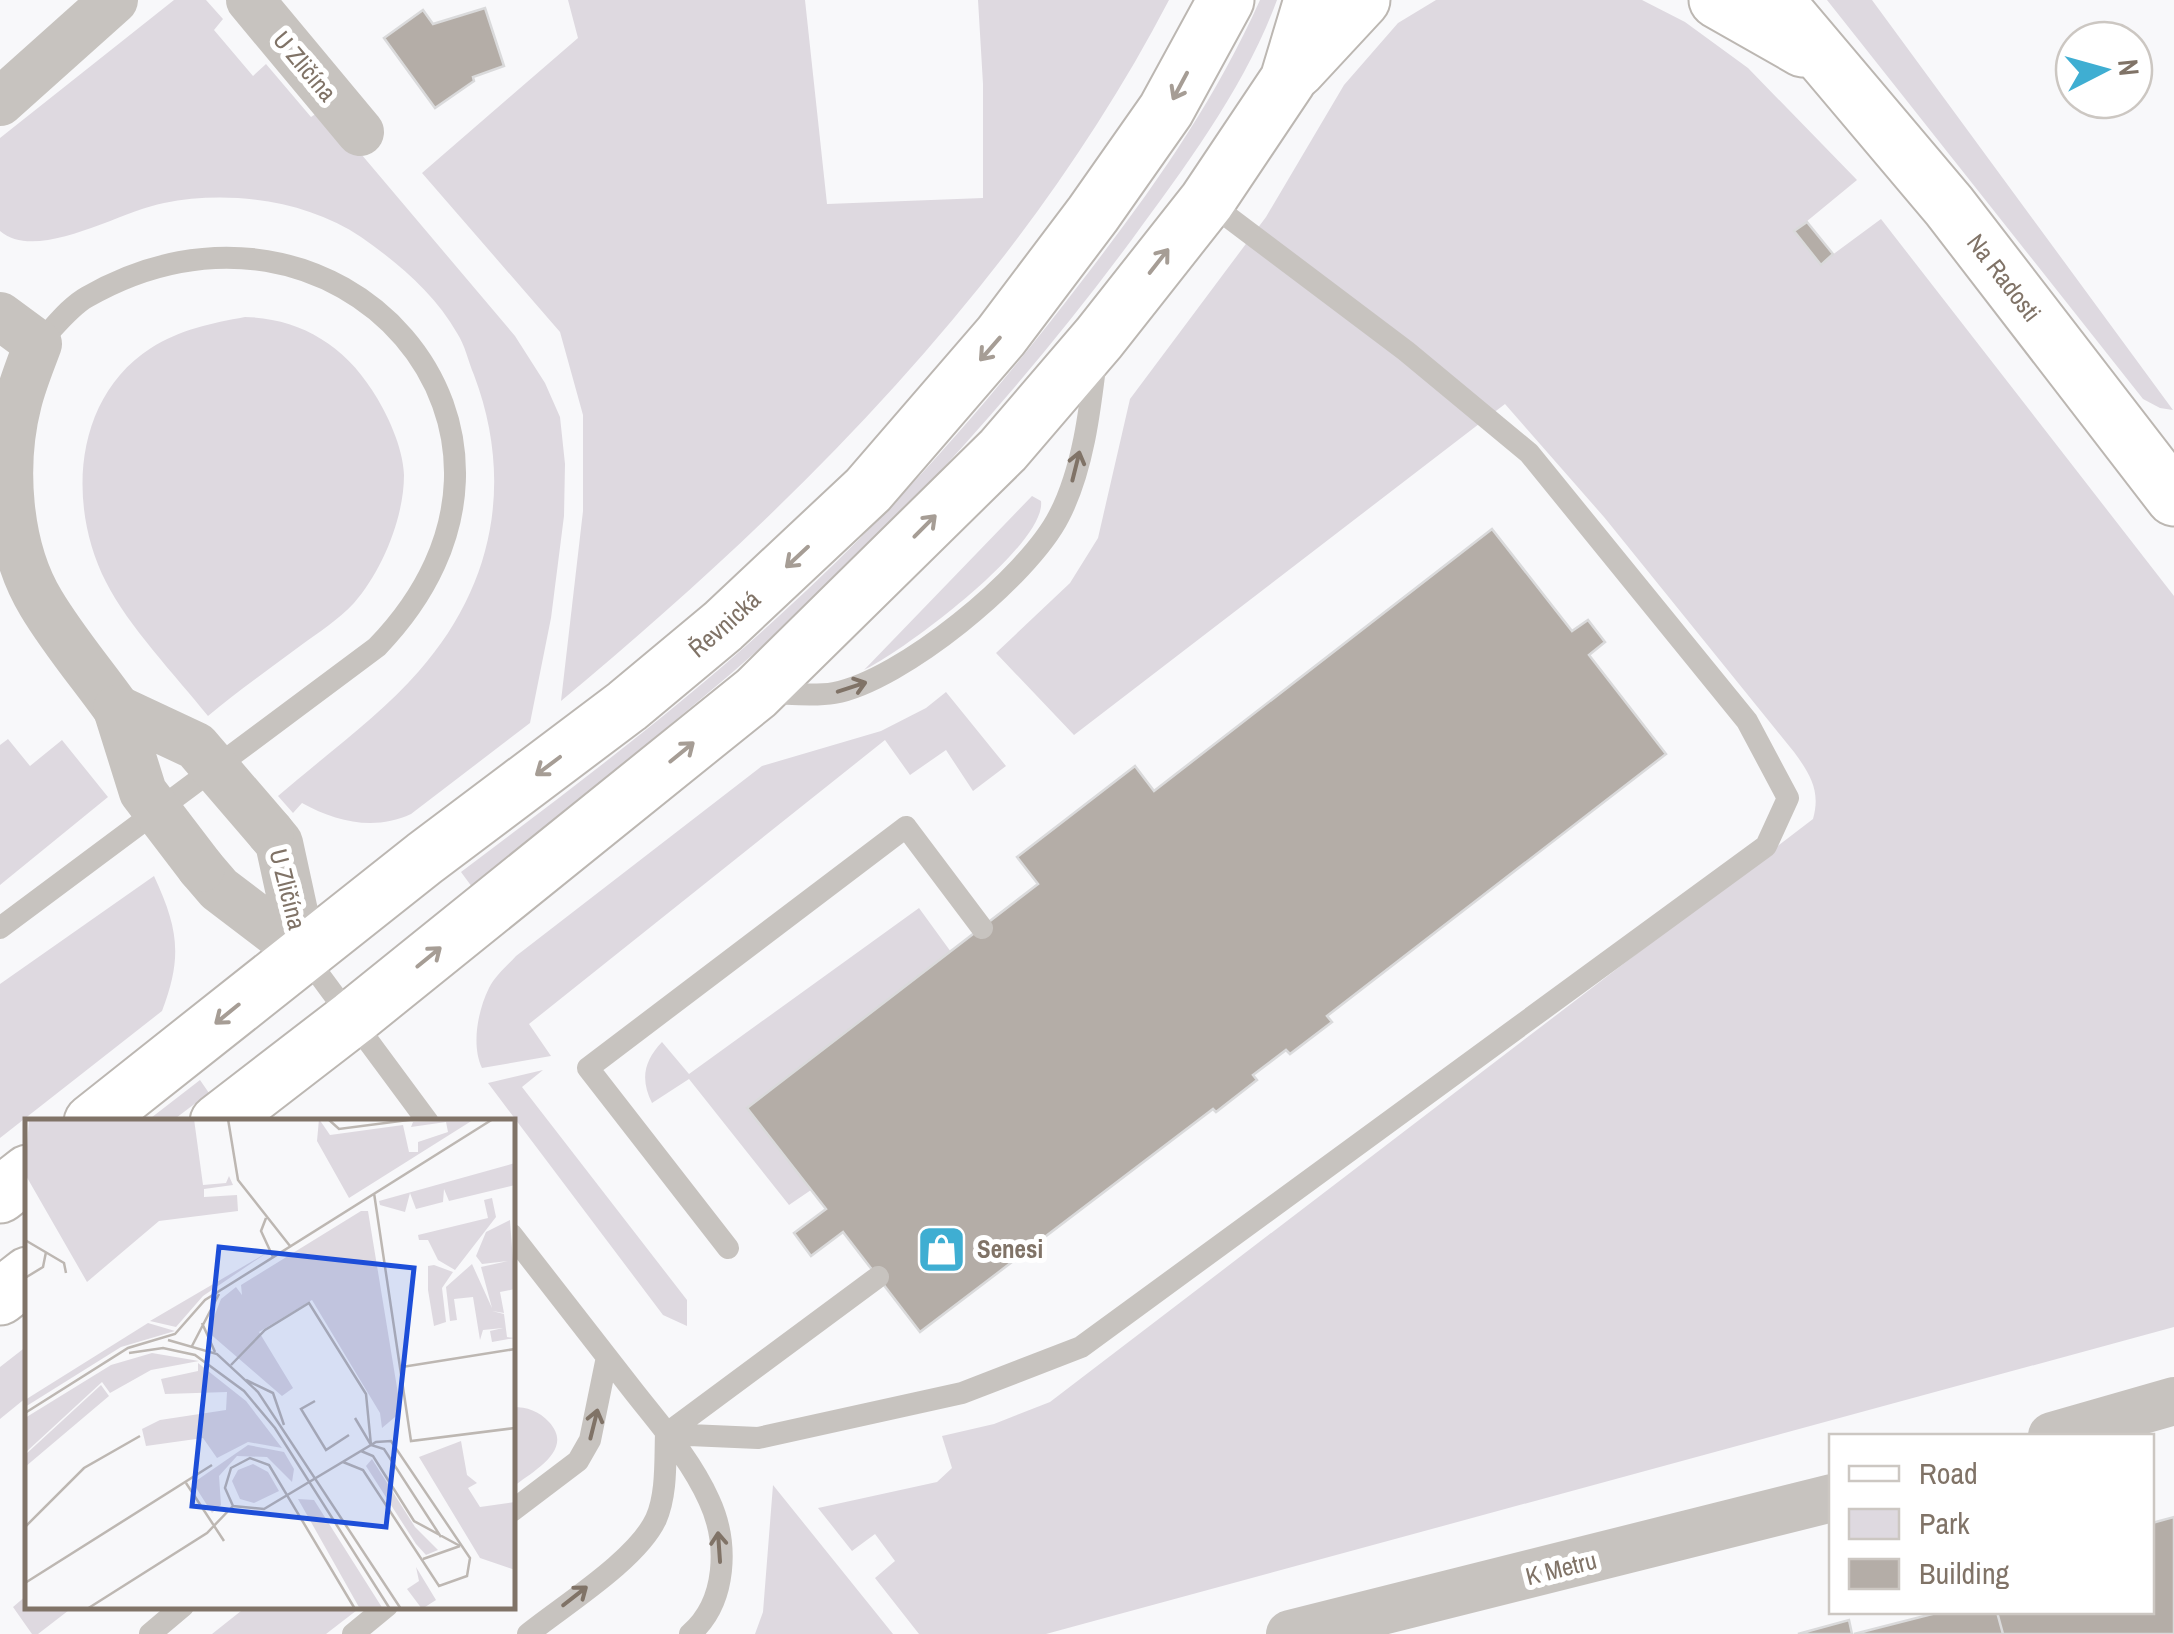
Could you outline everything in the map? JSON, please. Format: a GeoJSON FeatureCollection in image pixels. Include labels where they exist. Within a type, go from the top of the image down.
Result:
{"type":"FeatureCollection","features":[{"type":"Feature","properties":{"kind":"main road","name":"Řevnická"},"geometry":{"type":"LineString","coordinates":[[96,1119],[303,953],[626,706],[723,626],[868,490],[1001,336],[1093,214],[1166,110],[1226,0]]}},
{"type":"Feature","properties":{"kind":"main road"},"geometry":{"type":"LineString","coordinates":[[1288,80],[1312,0]]}},
{"type":"Feature","properties":{"kind":"main road"},"geometry":{"type":"LineString","coordinates":[[222,1119],[756,693],[1003,450],[1099,338],[1207,201],[1288,80],[1362,0]]}},
{"type":"Feature","properties":{"kind":"main road","name":"Na Radosti"},"geometry":{"type":"LineString","coordinates":[[1717,0],[1827,63]]}},
{"type":"Feature","properties":{"kind":"main road","name":"Na Radosti"},"geometry":{"type":"LineString","coordinates":[[1775,0],[1949,206],[2158,467]]}},
{"type":"Feature","properties":{"kind":"main road"},"geometry":{"type":"LineString","coordinates":[[0,1195],[25,1175]]}},
{"type":"Feature","properties":{"kind":"main road"},"geometry":{"type":"LineString","coordinates":[[0,1297],[25,1276]]}},
{"type":"Feature","properties":{"kind":"street"},"geometry":{"type":"LineString","coordinates":[[0,102],[114,0]]}},
{"type":"Feature","properties":{"kind":"street","name":"U Zličína"},"geometry":{"type":"LineString","coordinates":[[250,0],[360,132]]}},
{"type":"Feature","properties":{"kind":"street"},"geometry":{"type":"LineString","coordinates":[[0,316],[38,344]]}},
{"type":"Feature","properties":{"kind":"street","name":"U Zličína"},"geometry":{"type":"LineString","coordinates":[[38,344],[18,402],[10,499],[19,547],[40,602],[117,709],[143,792],[219,889],[303,953]]}},
{"type":"Feature","properties":{"kind":"street","name":"U Zličína"},"geometry":{"type":"LineString","coordinates":[[117,709],[196,746],[279,843],[303,953]]}},
{"type":"Feature","properties":{"kind":"street"},"geometry":{"type":"LineString","coordinates":[[2059,1434],[2174,1401]]}},
{"type":"Feature","properties":{"kind":"street","name":"K Metru"},"geometry":{"type":"LineString","coordinates":[[1290,1634],[1345,1628],[1829,1499]]}},
{"type":"Feature","properties":{"kind":"lane"},"geometry":{"type":"LineString","coordinates":[[666,1434],[758,1438],[962,1393],[1080,1347],[1766,846],[1788,798],[1747,722],[1529,452],[1406,350],[1207,201]]}},
{"type":"Feature","properties":{"kind":"lane"},"geometry":{"type":"LineString","coordinates":[[0,928],[377,646],[410,610],[434,567],[456,498],[453,441],[432,380],[415,352],[381,316],[351,292],[294,264],[246,257],[151,266],[84,298],[38,344]]}},
{"type":"Feature","properties":{"kind":"lane"},"geometry":{"type":"LineString","coordinates":[[756,693],[834,693],[886,674],[976,609],[1010,578],[1042,544],[1060,515],[1090,405],[1099,338]]}},
{"type":"Feature","properties":{"kind":"lane"},"geometry":{"type":"LineString","coordinates":[[728,1248],[588,1068],[906,827],[982,928]]}},
{"type":"Feature","properties":{"kind":"lane"},"geometry":{"type":"LineString","coordinates":[[303,953],[426,1119]]}},
{"type":"Feature","properties":{"kind":"lane"},"geometry":{"type":"LineString","coordinates":[[515,1239],[693,1470],[710,1502],[720,1542],[716,1598],[709,1614],[690,1634]]}},
{"type":"Feature","properties":{"kind":"lane"},"geometry":{"type":"LineString","coordinates":[[666,1434],[878,1277]]}},
{"type":"Feature","properties":{"kind":"lane"},"geometry":{"type":"LineString","coordinates":[[515,1509],[578,1461],[590,1440],[607,1357]]}},
{"type":"Feature","properties":{"kind":"lane"},"geometry":{"type":"LineString","coordinates":[[528,1634],[640,1545],[657,1517],[663,1490],[666,1434]]}},
{"type":"Feature","properties":{"kind":"lane"},"geometry":{"type":"LineString","coordinates":[[150,1634],[180,1609]]}},
{"type":"Feature","properties":{"kind":"lane"},"geometry":{"type":"LineString","coordinates":[[352,1634],[383,1609]]}},
{"type":"Feature","properties":{"kind":"green space"},"geometry":{"type":"Polygon","coordinates":[[[174,0],[206,0],[223,19],[214,30],[253,76],[266,64],[311,117],[323,109],[515,336],[545,383],[560,417],[565,464],[564,516],[551,618],[530,723],[411,814],[397,819],[356,822],[302,803],[293,813],[278,796],[370,720],[419,671],[445,638],[480,568],[490,531],[493,454],[474,375],[448,319],[414,280],[361,237],[316,214],[266,201],[214,198],[164,203],[79,232],[35,241],[16,239],[0,231],[0,138],[174,0]]]}},
{"type":"Feature","properties":{"kind":"green space"},"geometry":{"type":"Polygon","coordinates":[[[568,0],[805,0],[827,204],[983,198],[978,0],[1169,0],[1111,102],[1046,199],[976,291],[900,380],[736,547],[561,701],[583,511],[583,415],[560,332],[422,173],[578,38],[568,0]]]}},
{"type":"Feature","properties":{"kind":"green space"},"geometry":{"type":"Polygon","coordinates":[[[1260,0],[1277,0],[1249,63],[1213,124],[1094,290],[968,440],[879,536],[785,626],[472,887],[461,872],[623,748],[741,650],[820,578],[936,458],[1044,330],[1154,183],[1221,77],[1260,0]]]}},
{"type":"Feature","properties":{"kind":"green space"},"geometry":{"type":"Polygon","coordinates":[[[1436,0],[1642,0],[1685,22],[1748,68],[1857,180],[1795,231],[1820,264],[1881,219],[2174,596],[2174,1327],[1046,1634],[919,1634],[875,1578],[895,1561],[875,1534],[852,1551],[818,1508],[937,1482],[952,1468],[942,1436],[994,1424],[1050,1402],[1813,819],[1816,800],[1812,783],[1794,752],[1604,517],[1505,404],[1074,735],[996,653],[1070,583],[1098,538],[1130,399],[1266,217],[1344,85],[1398,23],[1436,0]]]}},
{"type":"Feature","properties":{"kind":"green space"},"geometry":{"type":"Polygon","coordinates":[[[1827,0],[1872,0],[2173,410],[2143,399],[1827,0]]]}},
{"type":"Feature","properties":{"kind":"green space"},"geometry":{"type":"Polygon","coordinates":[[[245,317],[301,328],[347,359],[372,390],[397,442],[403,464],[403,492],[389,543],[374,576],[354,603],[208,716],[140,633],[106,582],[86,520],[85,455],[92,424],[125,369],[173,336],[245,317]]]}},
{"type":"Feature","properties":{"kind":"green space"},"geometry":{"type":"Polygon","coordinates":[[[1032,496],[1041,501],[1037,520],[998,569],[939,620],[864,670],[1032,496]]]}},
{"type":"Feature","properties":{"kind":"green space"},"geometry":{"type":"Polygon","coordinates":[[[946,692],[1006,766],[973,791],[946,750],[910,775],[885,740],[529,1024],[551,1056],[482,1068],[476,1038],[482,1007],[498,975],[516,956],[762,766],[881,731],[926,708],[946,692]]]}},
{"type":"Feature","properties":{"kind":"green space"},"geometry":{"type":"Polygon","coordinates":[[[8,739],[30,766],[62,740],[108,797],[0,885],[0,745],[8,739]]]}},
{"type":"Feature","properties":{"kind":"green space"},"geometry":{"type":"Polygon","coordinates":[[[154,876],[175,942],[173,974],[162,1011],[0,1138],[0,984],[154,876]]]}},
{"type":"Feature","properties":{"kind":"green space"},"geometry":{"type":"Polygon","coordinates":[[[919,908],[951,952],[811,1190],[789,1205],[689,1079],[652,1103],[646,1071],[662,1042],[689,1074],[919,908]]]}},
{"type":"Feature","properties":{"kind":"green space"},"geometry":{"type":"Polygon","coordinates":[[[543,1070],[522,1087],[687,1300],[687,1326],[663,1315],[488,1083],[543,1070]]]}},
{"type":"Feature","properties":{"kind":"green space"},"geometry":{"type":"Polygon","coordinates":[[[200,1080],[209,1093],[175,1119],[150,1119],[200,1080]]]}},
{"type":"Feature","properties":{"kind":"green space"},"geometry":{"type":"Polygon","coordinates":[[[25,1348],[25,1399],[0,1419],[0,1367],[25,1348]]]}},
{"type":"Feature","properties":{"kind":"green space"},"geometry":{"type":"Polygon","coordinates":[[[515,1407],[541,1415],[556,1432],[554,1451],[515,1486],[515,1407]]]}},
{"type":"Feature","properties":{"kind":"green space"},"geometry":{"type":"Polygon","coordinates":[[[773,1485],[893,1634],[755,1634],[763,1612],[773,1485]]]}},
{"type":"Feature","properties":{"kind":"green space"},"geometry":{"type":"Polygon","coordinates":[[[25,1597],[25,1609],[70,1609],[38,1634],[32,1634],[13,1607],[25,1597]]]}},
{"type":"Feature","properties":{"kind":"green space"},"geometry":{"type":"Polygon","coordinates":[[[243,1609],[358,1609],[326,1634],[212,1634],[243,1609]]]}},
{"type":"Feature","properties":{"kind":"building"},"geometry":{"type":"Polygon","coordinates":[[[485,8],[504,66],[473,77],[474,81],[435,108],[384,38],[423,10],[433,24],[485,8]]]}},
{"type":"Feature","properties":{"kind":"building"},"geometry":{"type":"Polygon","coordinates":[[[1807,222],[1833,254],[1821,265],[1794,231],[1807,222]]]}},
{"type":"Feature","properties":{"kind":"building"},"geometry":{"type":"Polygon","coordinates":[[[1492,529],[1572,631],[1588,620],[1605,642],[1589,655],[1666,754],[1327,1016],[1332,1022],[1290,1054],[1286,1050],[1253,1075],[1257,1080],[1216,1112],[1213,1109],[920,1332],[843,1232],[811,1256],[794,1233],[826,1209],[747,1108],[1038,884],[1017,857],[1135,766],[1154,791],[1492,529]]]}},
{"type":"Feature","properties":{"kind":"building"},"geometry":{"type":"Polygon","coordinates":[[[2174,1517],[2174,1634],[2003,1634],[1998,1614],[2154,1614],[2154,1522],[2174,1517]]]}},
{"type":"Feature","properties":{"kind":"building"},"geometry":{"type":"Polygon","coordinates":[[[1932,1614],[1998,1614],[2003,1634],[1854,1634],[1932,1614]]]}},
{"type":"Feature","properties":{"kind":"building"},"geometry":{"type":"Polygon","coordinates":[[[1849,1620],[1852,1634],[1798,1634],[1849,1620]]]}},
{"type":"Feature","properties":{"kind":"place","name":"Senesi"},"geometry":{"type":"Point","coordinates":[942,1249]}}]}
